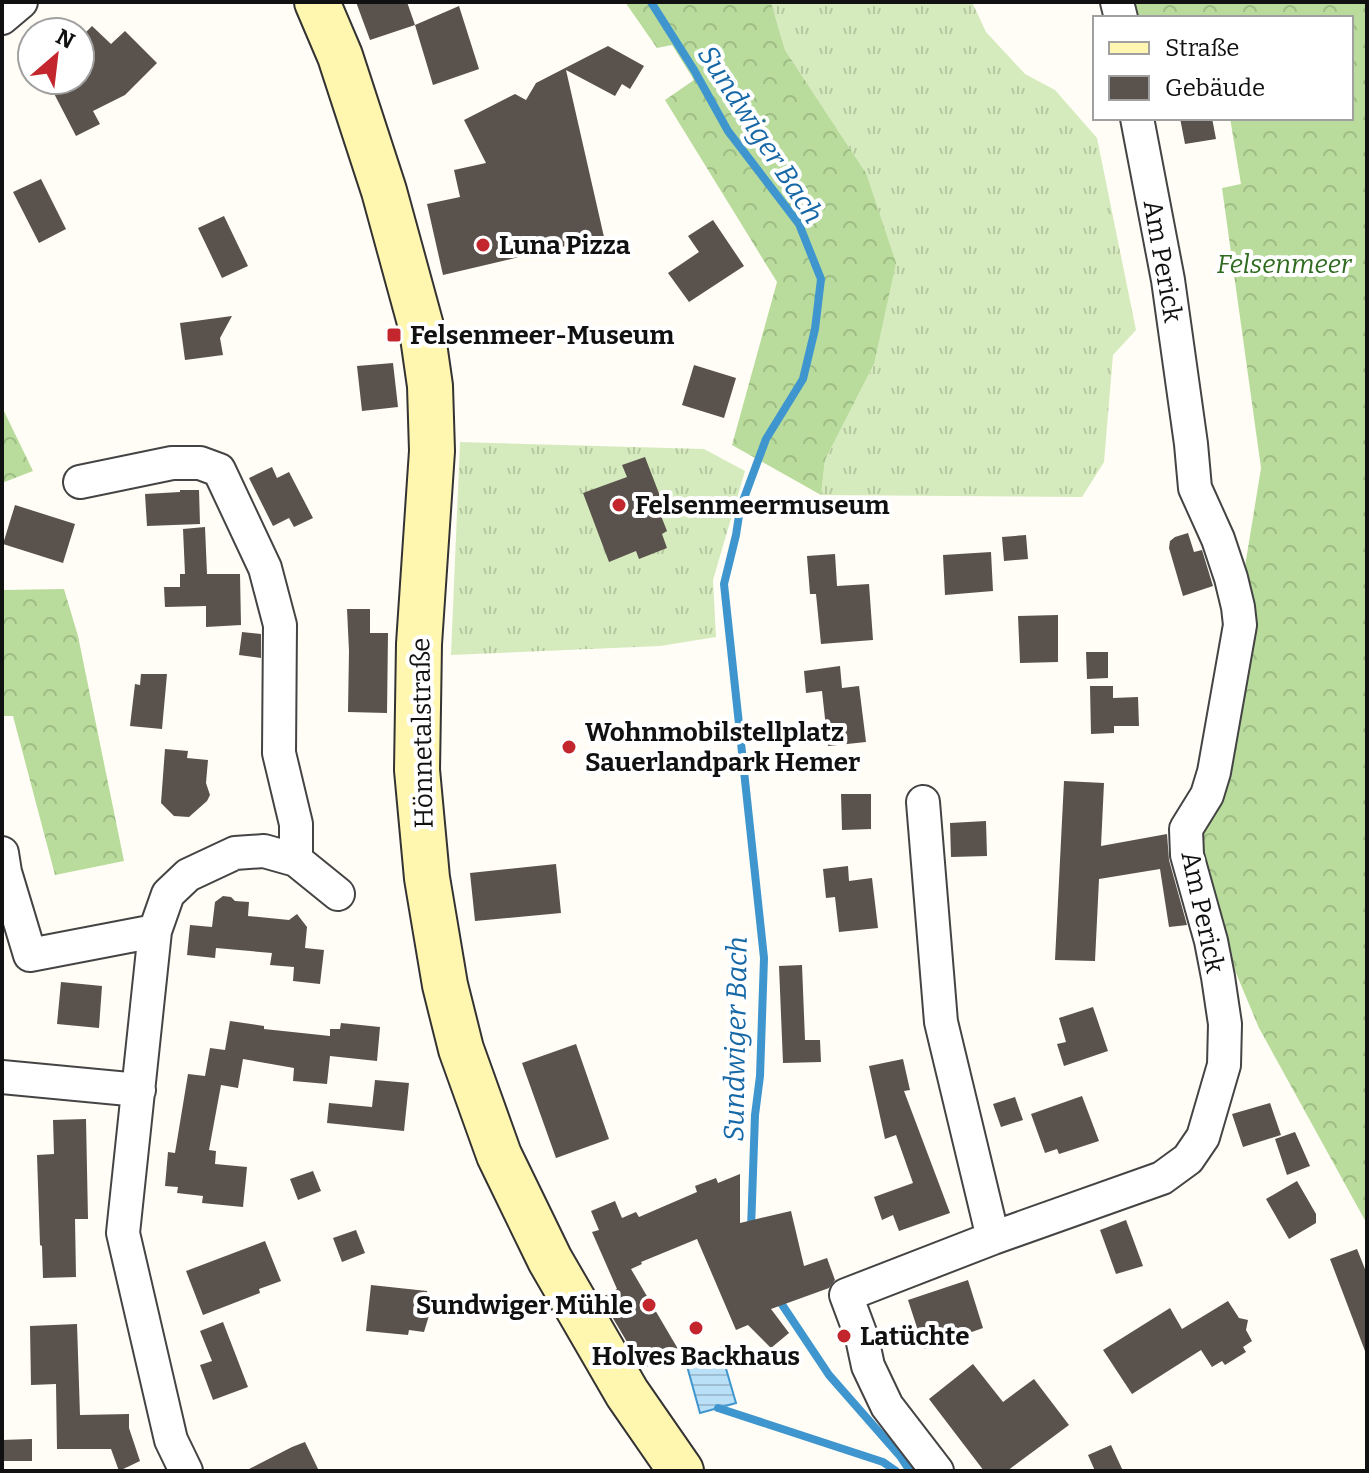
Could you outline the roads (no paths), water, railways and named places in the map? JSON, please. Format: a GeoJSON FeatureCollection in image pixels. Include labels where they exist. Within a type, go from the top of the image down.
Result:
{"type":"FeatureCollection","features":[{"type":"Feature","properties":{"kind":"main road","name":"Hönnetalstraße"},"geometry":{"type":"LineString","coordinates":[[317,2],[340,56],[384,191],[422,330],[430,386],[432,451],[419,644],[417,770],[427,878],[445,985],[461,1049],[499,1155],[550,1260],[627,1393],[681,1471]]}},
{"type":"Feature","properties":{"kind":"street"},"geometry":{"type":"LineString","coordinates":[[2,18],[21,2]]}},
{"type":"Feature","properties":{"kind":"street","name":"Am Perick"},"geometry":{"type":"LineString","coordinates":[[937,1471],[887,1406],[868,1366],[862,1338],[846,1295],[993,1238],[1162,1178],[1188,1159],[1203,1137],[1224,1065],[1225,1024],[1218,977],[1187,855],[1186,829],[1207,795],[1214,772],[1240,625],[1231,578],[1218,539],[1195,488],[1168,280],[1137,120]]}},
{"type":"Feature","properties":{"kind":"street"},"geometry":{"type":"LineString","coordinates":[[80,482],[172,463],[200,463],[219,470],[265,568],[280,625],[279,753],[296,824],[296,860]]}},
{"type":"Feature","properties":{"kind":"street"},"geometry":{"type":"LineString","coordinates":[[923,802],[941,1022],[993,1238]]}},
{"type":"Feature","properties":{"kind":"street"},"geometry":{"type":"LineString","coordinates":[[186,1471],[171,1440],[123,1233],[155,931],[168,894],[188,875],[235,853],[264,851],[296,860],[338,894]]}},
{"type":"Feature","properties":{"kind":"street"},"geometry":{"type":"LineString","coordinates":[[2,853],[30,955],[155,931]]}},
{"type":"Feature","properties":{"kind":"street"},"geometry":{"type":"LineString","coordinates":[[2,1077],[139,1090]]}},
{"type":"Feature","properties":{"kind":"water"},"geometry":{"type":"Polygon","coordinates":[[[720,1348],[736,1403],[700,1413],[687,1366],[720,1348]]]}},
{"type":"Feature","properties":{"kind":"waterway","name":"Sundwiger Bach"},"geometry":{"type":"LineString","coordinates":[[651,2],[728,131],[799,224],[821,279],[815,329],[803,379],[766,439],[740,509],[724,584],[764,958],[751,1229]]}},
{"type":"Feature","properties":{"kind":"waterway","name":"Sundwiger Bach"},"geometry":{"type":"LineString","coordinates":[[777,1297],[829,1375],[910,1471]]}},
{"type":"Feature","properties":{"kind":"waterway"},"geometry":{"type":"LineString","coordinates":[[718,1408],[883,1462],[896,1471]]}},
{"type":"Feature","properties":{"kind":"place","name":"Luna Pizza"},"geometry":{"type":"Point","coordinates":[483,245]}},
{"type":"Feature","properties":{"kind":"place","name":"Felsenmeer-Museum"},"geometry":{"type":"Point","coordinates":[394,335]}},
{"type":"Feature","properties":{"kind":"place","name":"Felsenmeermuseum"},"geometry":{"type":"Point","coordinates":[619,505]}},
{"type":"Feature","properties":{"kind":"place","name":"Wohnmobilstellplatz Sauerlandpark Hemer"},"geometry":{"type":"Point","coordinates":[569,747]}},
{"type":"Feature","properties":{"kind":"place","name":"Sundwiger Mühle"},"geometry":{"type":"Point","coordinates":[649,1305]}},
{"type":"Feature","properties":{"kind":"place","name":"Holves Backhaus"},"geometry":{"type":"Point","coordinates":[696,1328]}},
{"type":"Feature","properties":{"kind":"place","name":"Latüchte"},"geometry":{"type":"Point","coordinates":[844,1336]}},
{"type":"Feature","properties":{"kind":"park label","name":"Felsenmeer"},"geometry":{"type":"Point","coordinates":[1284,264]}}]}
